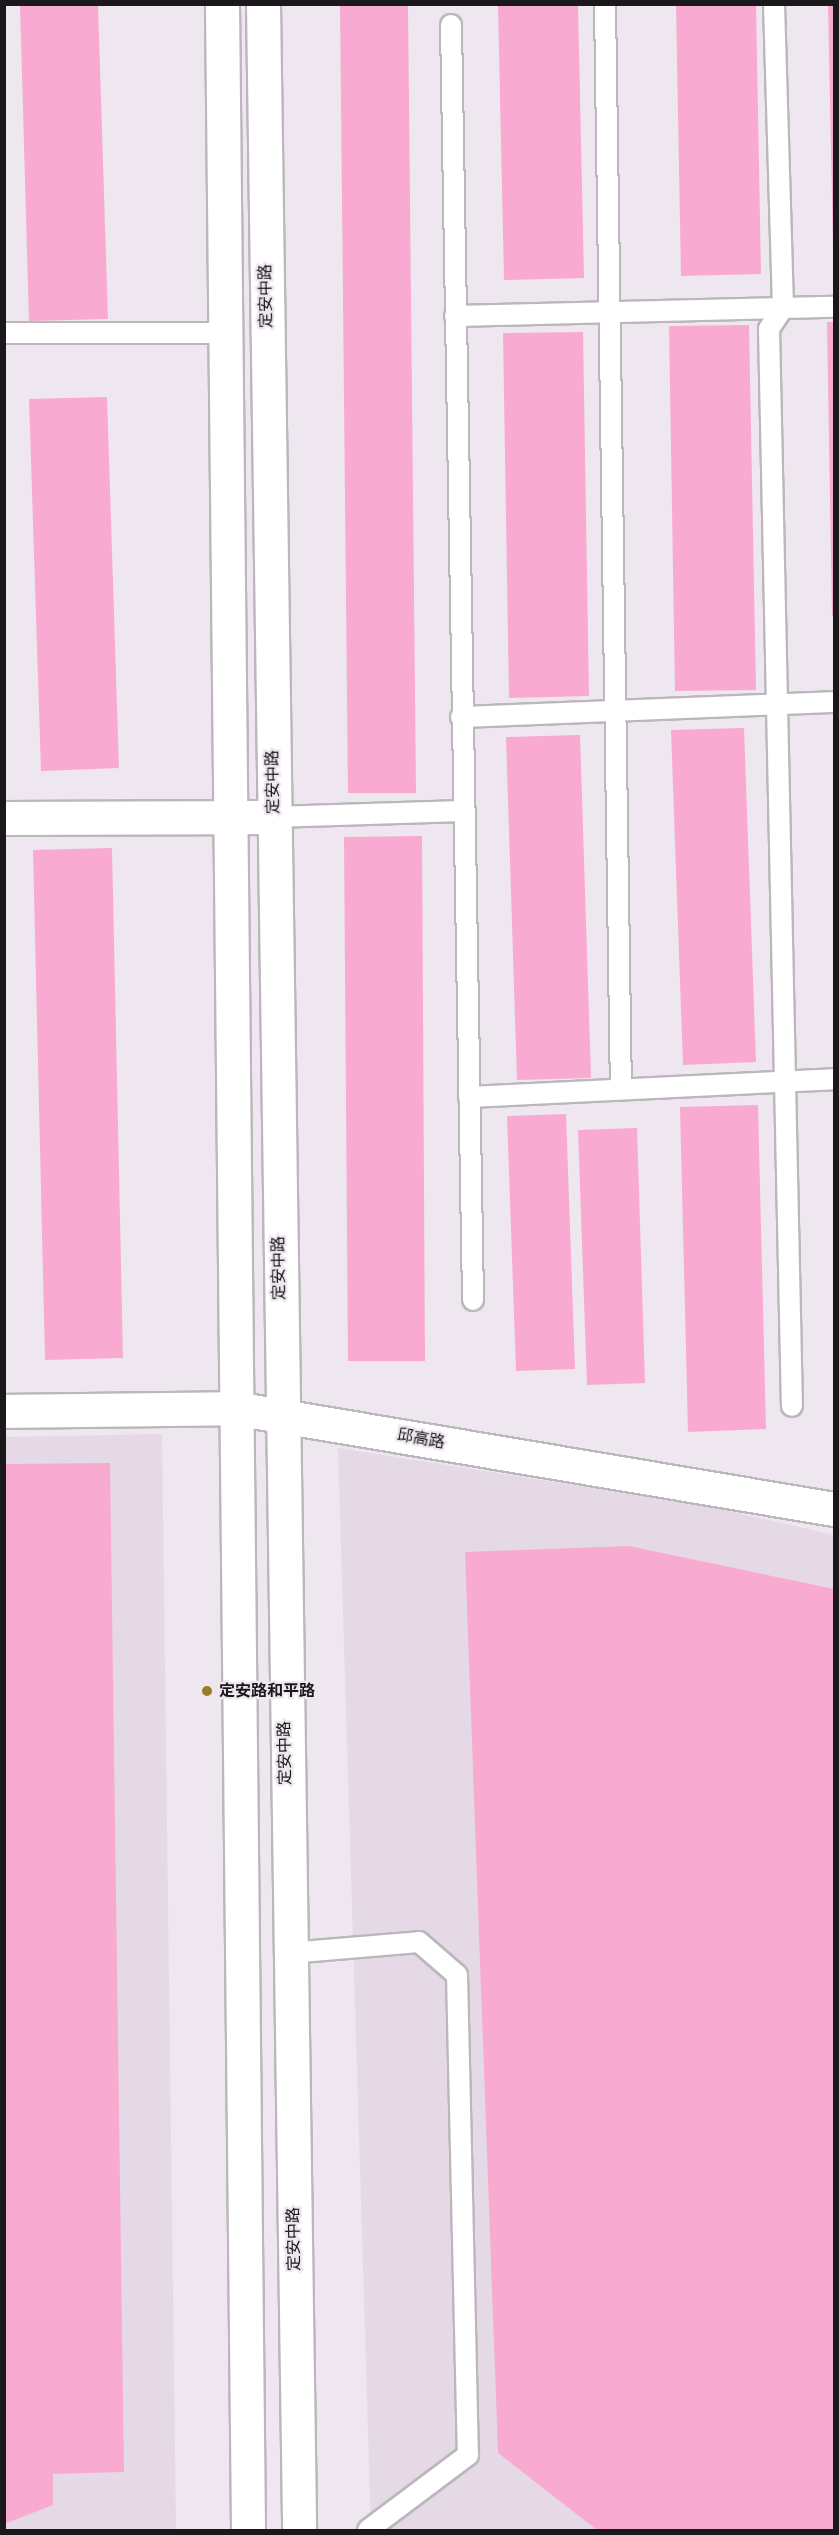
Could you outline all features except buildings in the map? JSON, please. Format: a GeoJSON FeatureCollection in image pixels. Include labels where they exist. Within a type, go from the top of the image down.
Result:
{"type":"FeatureCollection","features":[{"type":"Feature","properties":{"kind":"main road"},"geometry":{"type":"LineString","coordinates":[[222,4],[234,1408],[248,2530]]}},
{"type":"Feature","properties":{"kind":"main road","name":"定安中路"},"geometry":{"type":"LineString","coordinates":[[263,4],[280,1416],[299,2530]]}},
{"type":"Feature","properties":{"kind":"main road"},"geometry":{"type":"LineString","coordinates":[[4,818],[273,817]]}},
{"type":"Feature","properties":{"kind":"main road","name":"邱高路"},"geometry":{"type":"LineString","coordinates":[[4,1411],[234,1408],[834,1509]]}},
{"type":"Feature","properties":{"kind":"lane"},"geometry":{"type":"LineString","coordinates":[[605,4],[621,1089]]}},
{"type":"Feature","properties":{"kind":"lane"},"geometry":{"type":"LineString","coordinates":[[774,4],[783,308],[769,330],[792,1406]]}},
{"type":"Feature","properties":{"kind":"lane"},"geometry":{"type":"LineString","coordinates":[[451,25],[472,1300]]}},
{"type":"Feature","properties":{"kind":"lane"},"geometry":{"type":"LineString","coordinates":[[455,316],[834,307]]}},
{"type":"Feature","properties":{"kind":"lane"},"geometry":{"type":"LineString","coordinates":[[4,333],[225,333]]}},
{"type":"Feature","properties":{"kind":"lane"},"geometry":{"type":"LineString","coordinates":[[461,717],[834,702]]}},
{"type":"Feature","properties":{"kind":"lane"},"geometry":{"type":"LineString","coordinates":[[273,817],[463,811]]}},
{"type":"Feature","properties":{"kind":"lane"},"geometry":{"type":"LineString","coordinates":[[469,1097],[834,1079]]}},
{"type":"Feature","properties":{"kind":"lane"},"geometry":{"type":"LineString","coordinates":[[289,1953],[419,1942],[457,1975],[468,2455],[368,2530]]}},
{"type":"Feature","properties":{"kind":"shaded area"},"geometry":{"type":"Polygon","coordinates":[[[162,1434],[176,2530],[5,2530],[4,1437],[162,1434]]]}},
{"type":"Feature","properties":{"kind":"shaded area"},"geometry":{"type":"Polygon","coordinates":[[[338,1448],[707,1506],[834,1535],[834,2530],[371,2530],[338,1448]]]}},
{"type":"Feature","properties":{"kind":"place","name":"定安路和平路"},"geometry":{"type":"Point","coordinates":[207,1691]}}]}
